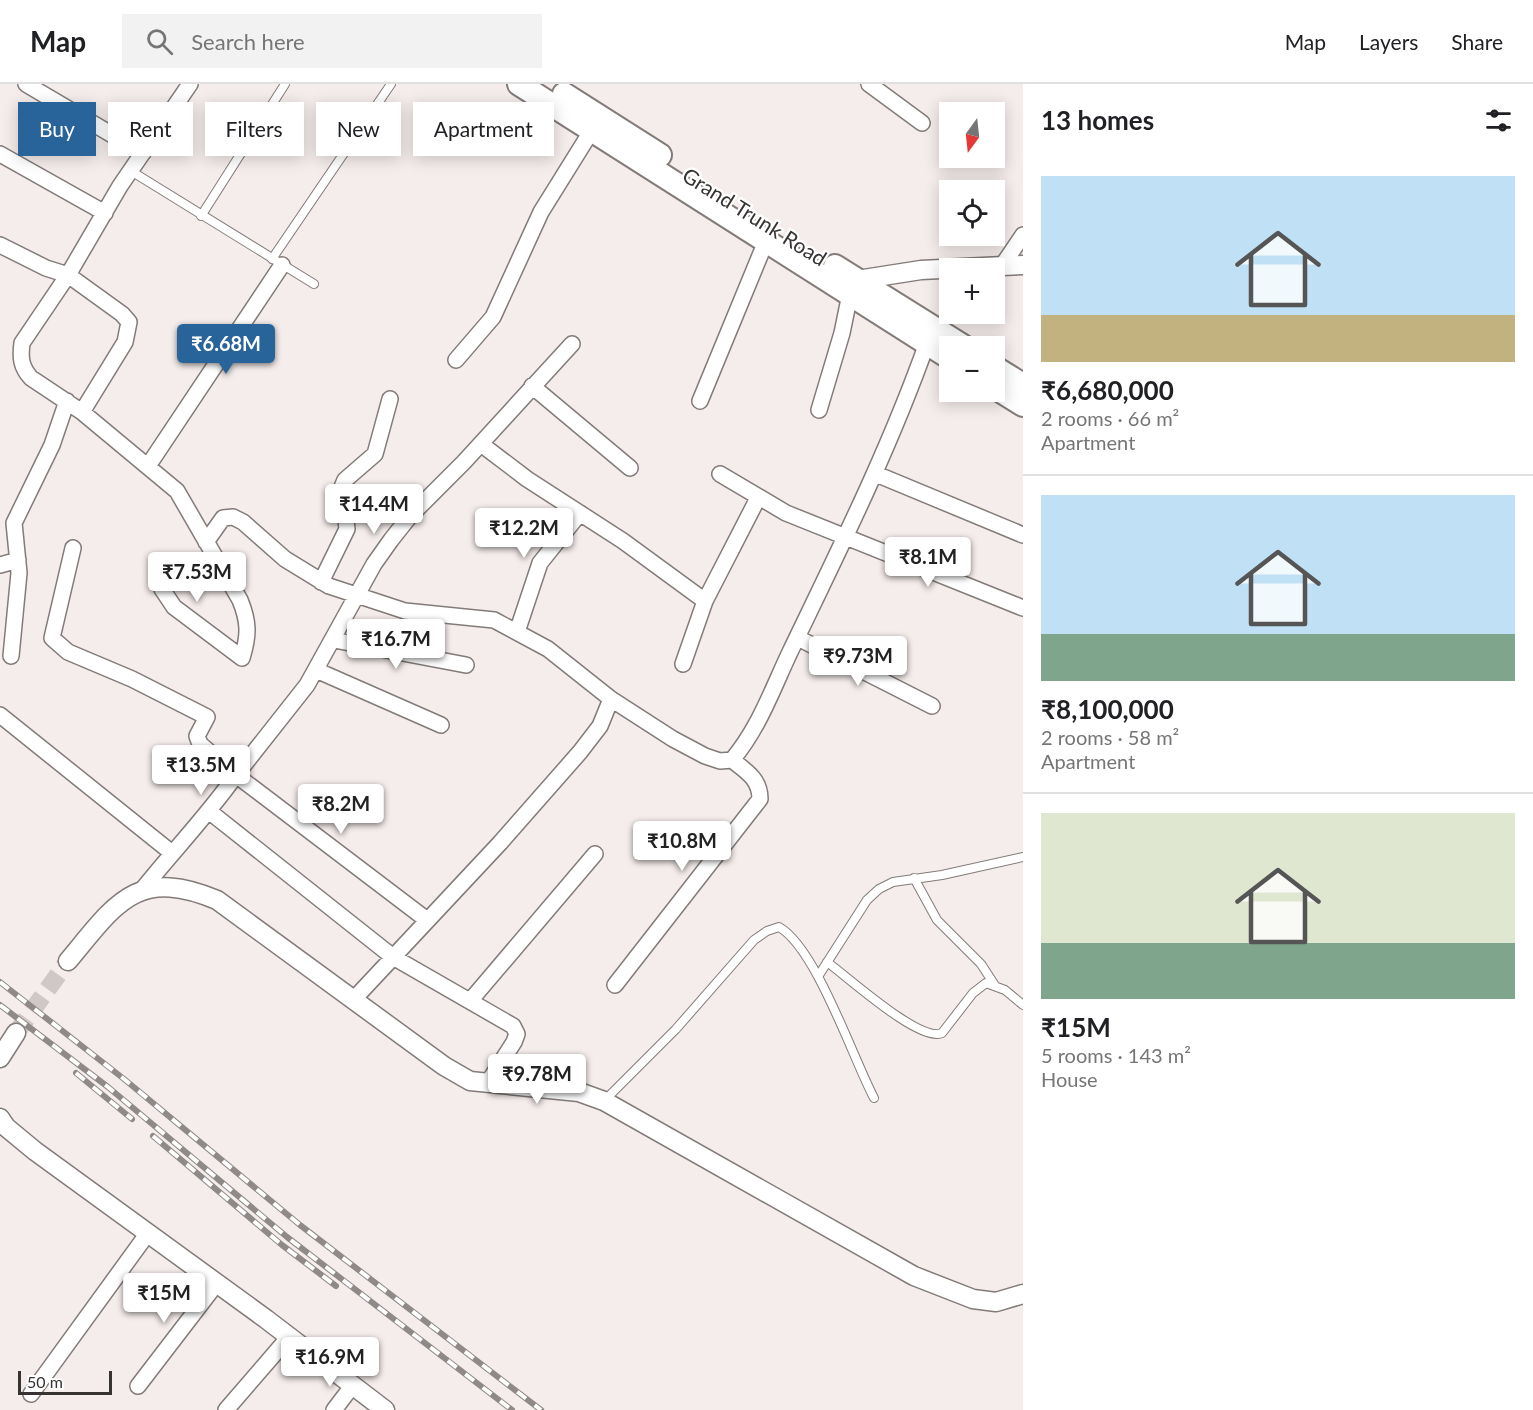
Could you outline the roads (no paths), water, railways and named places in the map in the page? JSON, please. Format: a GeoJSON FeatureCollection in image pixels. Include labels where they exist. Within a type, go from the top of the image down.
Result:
{"type":"FeatureCollection","features":[{"type":"Feature","properties":{"kind":"main road"},"geometry":{"type":"LineString","coordinates":[[519,84],[766,241],[853,287],[939,351]]}},
{"type":"Feature","properties":{"kind":"main road","name":"Grand Trunk Road"},"geometry":{"type":"LineString","coordinates":[[547,84],[853,287],[944,336]]}},
{"type":"Feature","properties":{"kind":"main road"},"geometry":{"type":"LineString","coordinates":[[1005,374],[1023,385]]}},
{"type":"Feature","properties":{"kind":"main road"},"geometry":{"type":"LineString","coordinates":[[1005,394],[1023,405]]}},
{"type":"Feature","properties":{"kind":"street"},"geometry":{"type":"LineString","coordinates":[[26,84],[108,132]]}},
{"type":"Feature","properties":{"kind":"street"},"geometry":{"type":"LineString","coordinates":[[178,102],[190,84]]}},
{"type":"Feature","properties":{"kind":"street"},"geometry":{"type":"LineString","coordinates":[[869,84],[922,123]]}},
{"type":"Feature","properties":{"kind":"street"},"geometry":{"type":"LineString","coordinates":[[456,360],[493,317],[541,212],[592,130]]}},
{"type":"Feature","properties":{"kind":"street"},"geometry":{"type":"LineString","coordinates":[[0,154],[105,213]]}},
{"type":"Feature","properties":{"kind":"street"},"geometry":{"type":"LineString","coordinates":[[141,156],[68,275],[22,343],[20,357],[24,370],[31,378],[82,412],[177,491],[240,600],[247,618],[249,635],[242,658],[174,607],[162,589],[164,573],[174,565],[186,561],[217,561]]}},
{"type":"Feature","properties":{"kind":"street"},"geometry":{"type":"LineString","coordinates":[[1005,262],[1023,235]]}},
{"type":"Feature","properties":{"kind":"street"},"geometry":{"type":"LineString","coordinates":[[700,401],[766,241]]}},
{"type":"Feature","properties":{"kind":"street"},"geometry":{"type":"LineString","coordinates":[[0,245],[46,268],[68,275],[122,314],[129,322],[125,342],[82,412]]}},
{"type":"Feature","properties":{"kind":"street"},"geometry":{"type":"LineString","coordinates":[[148,466],[275,270],[277,262]]}},
{"type":"Feature","properties":{"kind":"street"},"geometry":{"type":"LineString","coordinates":[[1005,266],[1023,265]]}},
{"type":"Feature","properties":{"kind":"street"},"geometry":{"type":"LineString","coordinates":[[819,411],[853,287],[921,270],[939,269]]}},
{"type":"Feature","properties":{"kind":"street"},"geometry":{"type":"LineString","coordinates":[[732,760],[753,731],[876,474],[906,404],[927,343]]}},
{"type":"Feature","properties":{"kind":"street"},"geometry":{"type":"LineString","coordinates":[[142,890],[210,812],[236,775],[290,710],[334,640],[374,564],[410,516],[481,444],[572,344]]}},
{"type":"Feature","properties":{"kind":"street"},"geometry":{"type":"LineString","coordinates":[[532,386],[630,468]]}},
{"type":"Feature","properties":{"kind":"street"},"geometry":{"type":"LineString","coordinates":[[321,582],[347,529],[342,487],[345,480],[375,454],[390,399]]}},
{"type":"Feature","properties":{"kind":"street"},"geometry":{"type":"LineString","coordinates":[[11,656],[19,573],[14,523],[52,445],[67,401]]}},
{"type":"Feature","properties":{"kind":"street"},"geometry":{"type":"LineString","coordinates":[[481,444],[705,601]]}},
{"type":"Feature","properties":{"kind":"street"},"geometry":{"type":"LineString","coordinates":[[720,474],[758,498],[845,538],[1023,608]]}},
{"type":"Feature","properties":{"kind":"street"},"geometry":{"type":"LineString","coordinates":[[876,474],[1023,535]]}},
{"type":"Feature","properties":{"kind":"street"},"geometry":{"type":"LineString","coordinates":[[683,664],[705,601],[734,540],[758,498]]}},
{"type":"Feature","properties":{"kind":"street"},"geometry":{"type":"LineString","coordinates":[[517,632],[540,563],[580,513]]}},
{"type":"Feature","properties":{"kind":"street"},"geometry":{"type":"LineString","coordinates":[[206,542],[223,518],[232,517],[243,522],[285,559],[321,582],[405,611],[494,620],[548,649],[611,699],[673,739],[705,756],[720,761],[732,760],[753,777],[760,789],[760,799],[615,985]]}},
{"type":"Feature","properties":{"kind":"street"},"geometry":{"type":"LineString","coordinates":[[73,548],[52,638],[68,652],[132,679],[207,717],[197,736],[200,744],[236,775],[427,920]]}},
{"type":"Feature","properties":{"kind":"street"},"geometry":{"type":"LineString","coordinates":[[0,565],[18,560]]}},
{"type":"Feature","properties":{"kind":"street"},"geometry":{"type":"LineString","coordinates":[[798,638],[932,706]]}},
{"type":"Feature","properties":{"kind":"street"},"geometry":{"type":"LineString","coordinates":[[334,640],[466,665]]}},
{"type":"Feature","properties":{"kind":"street"},"geometry":{"type":"LineString","coordinates":[[316,670],[441,725]]}},
{"type":"Feature","properties":{"kind":"street"},"geometry":{"type":"LineString","coordinates":[[354,999],[500,843],[580,752],[600,726],[611,699]]}},
{"type":"Feature","properties":{"kind":"street"},"geometry":{"type":"LineString","coordinates":[[0,715],[172,853]]}},
{"type":"Feature","properties":{"kind":"street"},"geometry":{"type":"LineString","coordinates":[[210,812],[393,957],[507,1020],[517,1034],[487,1084]]}},
{"type":"Feature","properties":{"kind":"street"},"geometry":{"type":"LineString","coordinates":[[470,1001],[596,854]]}},
{"type":"Feature","properties":{"kind":"street"},"geometry":{"type":"LineString","coordinates":[[68,961],[116,904],[142,890],[172,887],[193,890],[217,900],[444,1066],[470,1081],[561,1089],[579,1092],[604,1101],[914,1276],[973,1299],[996,1302],[1023,1294]]}},
{"type":"Feature","properties":{"kind":"street"},"geometry":{"type":"LineString","coordinates":[[0,1058],[16,1033]]}},
{"type":"Feature","properties":{"kind":"street"},"geometry":{"type":"LineString","coordinates":[[0,1118],[35,1151],[289,1336],[385,1410]]}},
{"type":"Feature","properties":{"kind":"street"},"geometry":{"type":"LineString","coordinates":[[31,1394],[148,1233]]}},
{"type":"Feature","properties":{"kind":"street"},"geometry":{"type":"LineString","coordinates":[[138,1386],[217,1283]]}},
{"type":"Feature","properties":{"kind":"street"},"geometry":{"type":"LineString","coordinates":[[226,1410],[289,1336]]}},
{"type":"Feature","properties":{"kind":"street"},"geometry":{"type":"LineString","coordinates":[[334,1410],[353,1385]]}},
{"type":"Feature","properties":{"kind":"lane"},"geometry":{"type":"LineString","coordinates":[[201,216],[285,84]]}},
{"type":"Feature","properties":{"kind":"lane"},"geometry":{"type":"LineString","coordinates":[[277,262],[391,84]]}},
{"type":"Feature","properties":{"kind":"lane"},"geometry":{"type":"LineString","coordinates":[[131,171],[314,284]]}},
{"type":"Feature","properties":{"kind":"lane"},"geometry":{"type":"LineString","coordinates":[[819,975],[867,900],[879,889],[893,882],[942,875],[1023,857]]}},
{"type":"Feature","properties":{"kind":"lane"},"geometry":{"type":"LineString","coordinates":[[915,878],[937,920],[981,964],[994,984],[1023,1005]]}},
{"type":"Feature","properties":{"kind":"lane"},"geometry":{"type":"LineString","coordinates":[[604,1101],[676,1029],[753,940],[779,927],[789,933],[819,975],[856,1064],[874,1098]]}},
{"type":"Feature","properties":{"kind":"lane"},"geometry":{"type":"LineString","coordinates":[[827,962],[909,1025],[929,1035],[942,1034],[980,986],[994,984]]}},
{"type":"Feature","properties":{"kind":"tunnel"},"geometry":{"type":"LineString","coordinates":[[16,1033],[68,961]]}},
{"type":"Feature","properties":{"kind":"railway"},"geometry":{"type":"LineString","coordinates":[[0,982],[124,1079],[300,1225],[541,1410]]}},
{"type":"Feature","properties":{"kind":"railway"},"geometry":{"type":"LineString","coordinates":[[0,1005],[108,1087],[287,1237],[512,1410]]}},
{"type":"Feature","properties":{"kind":"railway"},"geometry":{"type":"LineString","coordinates":[[76,1073],[132,1119]]}},
{"type":"Feature","properties":{"kind":"railway"},"geometry":{"type":"LineString","coordinates":[[153,1136],[282,1245],[336,1286]]}}]}
